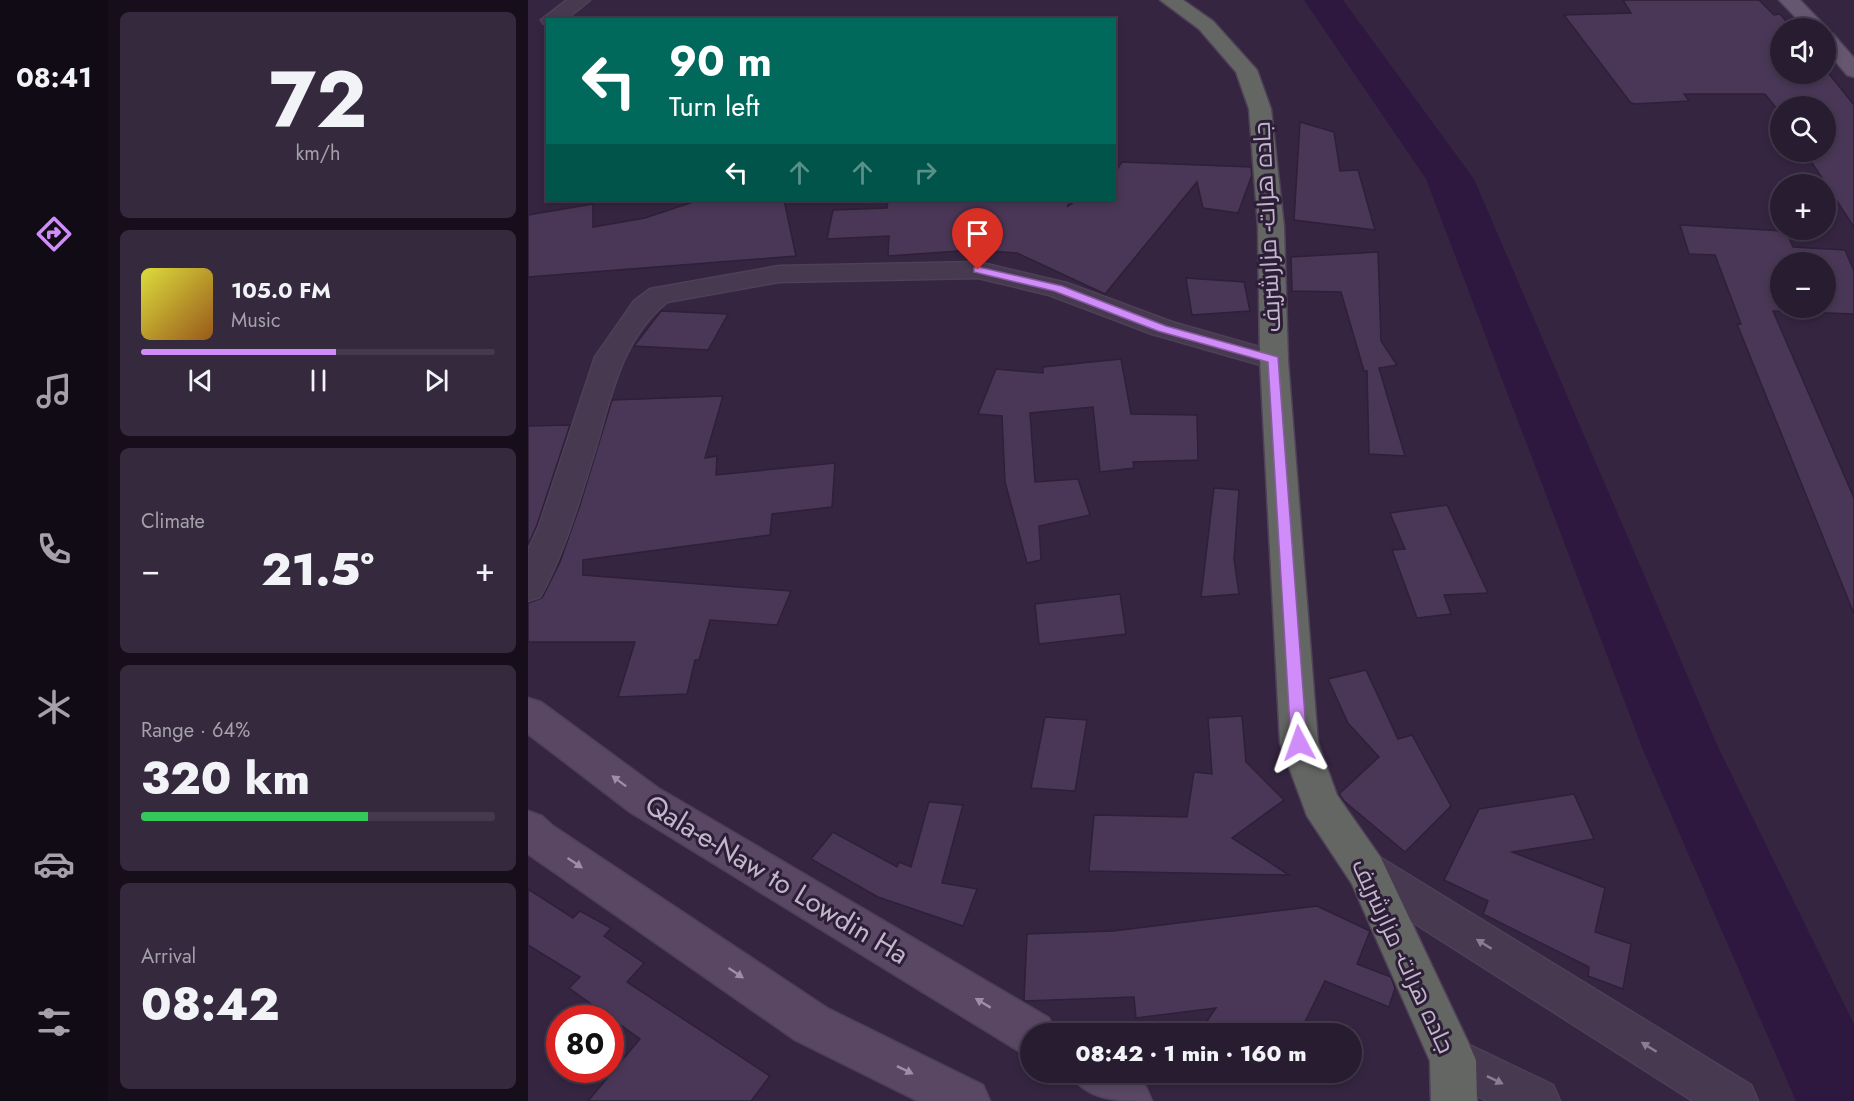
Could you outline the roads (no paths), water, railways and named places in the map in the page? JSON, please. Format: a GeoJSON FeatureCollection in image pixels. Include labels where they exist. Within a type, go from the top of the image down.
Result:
{"type":"FeatureCollection","features":[{"type":"Feature","properties":{"kind":"highway","name":"جاده هرات- مزارشریف"},"geometry":{"type":"LineString","coordinates":[[1170,0],[1206,25],[1246,70],[1260,109],[1271,227],[1274,360],[1299,743],[1321,804],[1367,871],[1453,1081]]}},
{"type":"Feature","properties":{"kind":"main road"},"geometry":{"type":"LineString","coordinates":[[1789,0],[1807,18]]}},
{"type":"Feature","properties":{"kind":"main road"},"geometry":{"type":"LineString","coordinates":[[1836,50],[1854,71]]}},
{"type":"Feature","properties":{"kind":"main road","name":"Qala-e-Naw to Lowdin Ha"},"geometry":{"type":"LineString","coordinates":[[528,713],[644,800],[1020,1026]]}},
{"type":"Feature","properties":{"kind":"main road"},"geometry":{"type":"LineString","coordinates":[[528,829],[539,839],[811,1024],[967,1101]]}},
{"type":"Feature","properties":{"kind":"main road"},"geometry":{"type":"LineString","coordinates":[[1106,1083],[1129,1101]]}},
{"type":"Feature","properties":{"kind":"street"},"geometry":{"type":"LineString","coordinates":[[553,18],[580,0]]}},
{"type":"Feature","properties":{"kind":"street"},"geometry":{"type":"LineString","coordinates":[[528,588],[555,526],[609,357],[644,308],[659,295],[779,274],[978,270],[1058,289],[1162,328],[1274,360]]}},
{"type":"Feature","properties":{"kind":"street"},"geometry":{"type":"LineString","coordinates":[[1367,871],[1717,1090]]}},
{"type":"Feature","properties":{"kind":"street"},"geometry":{"type":"LineString","coordinates":[[1453,1081],[1537,1101]]}},
{"type":"Feature","properties":{"kind":"waterway"},"geometry":{"type":"LineString","coordinates":[[1323,0],[1450,179],[1681,750],[1843,1101]]}}]}
